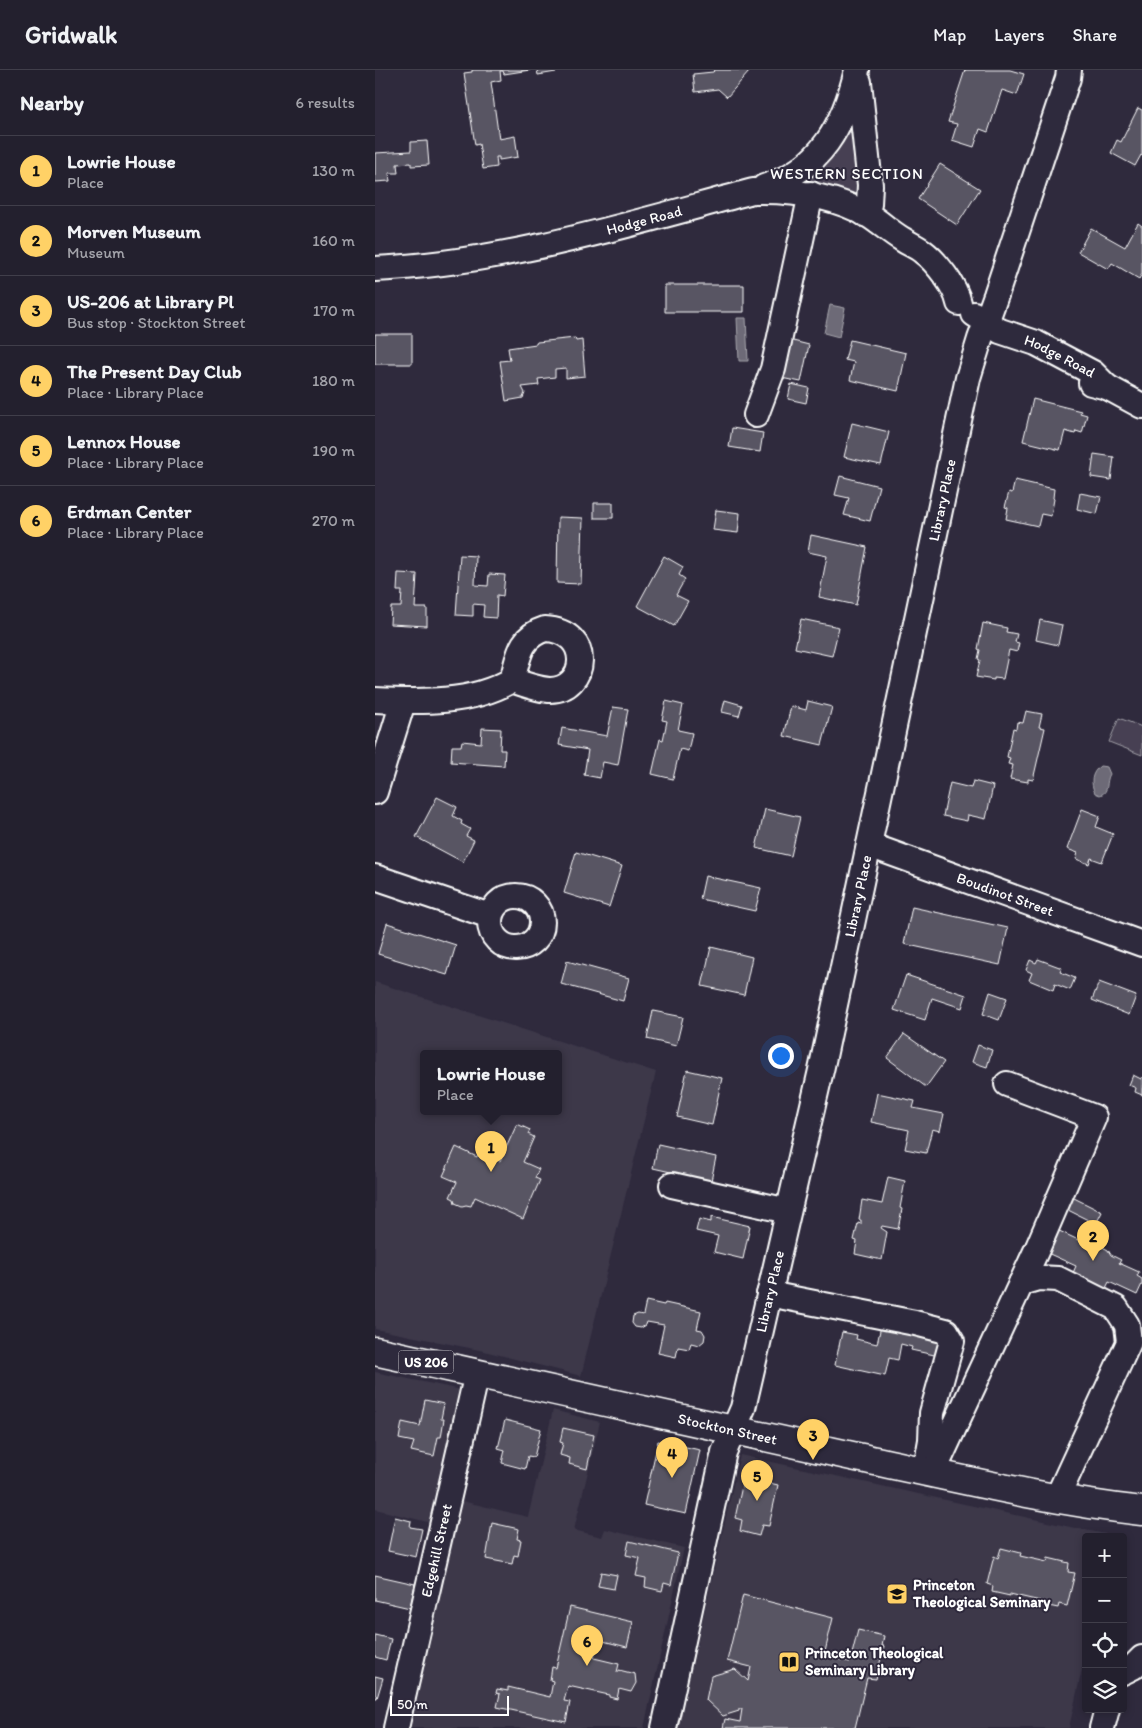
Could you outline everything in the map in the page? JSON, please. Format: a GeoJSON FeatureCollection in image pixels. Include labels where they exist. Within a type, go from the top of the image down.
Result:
{"type":"FeatureCollection","features":[{"type":"Feature","properties":{"kind":"highway","name":"Stockton Street"},"geometry":{"type":"LineString","coordinates":[[375,1351],[929,1472],[1107,1507],[1142,1510]]}},
{"type":"Feature","properties":{"kind":"street"},"geometry":{"type":"LineString","coordinates":[[753,191],[779,182],[798,172],[815,158],[829,141],[842,118],[853,91],[857,70]]}},
{"type":"Feature","properties":{"kind":"street"},"geometry":{"type":"LineString","coordinates":[[857,70],[870,185],[869,204],[865,214]]}},
{"type":"Feature","properties":{"kind":"street","name":"Library Place"},"geometry":{"type":"LineString","coordinates":[[664,1728],[724,1452],[743,1408],[822,1066],[968,378],[1068,78],[1069,70]]}},
{"type":"Feature","properties":{"kind":"street","name":"Hodge Road"},"geometry":{"type":"LineString","coordinates":[[375,269],[453,262],[510,253],[567,241],[753,191],[780,190],[811,194],[840,202],[865,214],[924,252],[950,282],[957,294],[959,303],[986,322],[1008,334],[1036,343],[1093,373],[1107,387],[1142,406]]}},
{"type":"Feature","properties":{"kind":"street"},"geometry":{"type":"LineString","coordinates":[[756,415],[773,369],[811,194]]}},
{"type":"Feature","properties":{"kind":"street"},"geometry":{"type":"LineString","coordinates":[[375,700],[403,702],[462,698],[498,688],[512,680]]}},
{"type":"Feature","properties":{"kind":"street"},"geometry":{"type":"LineString","coordinates":[[375,792],[403,702]]}},
{"type":"Feature","properties":{"kind":"street","name":"Boudinot Street"},"geometry":{"type":"LineString","coordinates":[[869,845],[1142,944]]}},
{"type":"Feature","properties":{"kind":"street"},"geometry":{"type":"LineString","coordinates":[[375,877],[490,916]]}},
{"type":"Feature","properties":{"kind":"street"},"geometry":{"type":"LineString","coordinates":[[929,1472],[1039,1247],[1094,1118],[1007,1084]]}},
{"type":"Feature","properties":{"kind":"street"},"geometry":{"type":"LineString","coordinates":[[672,1185],[788,1211]]}},
{"type":"Feature","properties":{"kind":"street"},"geometry":{"type":"LineString","coordinates":[[1039,1247],[1059,1279]]}},
{"type":"Feature","properties":{"kind":"street"},"geometry":{"type":"LineString","coordinates":[[1021,1283],[1038,1278],[1059,1279],[1115,1308],[1127,1325],[1129,1342],[1057,1498]]}},
{"type":"Feature","properties":{"kind":"street"},"geometry":{"type":"LineString","coordinates":[[769,1294],[915,1322],[946,1331],[952,1341],[931,1413],[929,1472]]}},
{"type":"Feature","properties":{"kind":"street","name":"Edgehill Street"},"geometry":{"type":"LineString","coordinates":[[396,1728],[477,1373]]}},
{"type":"Feature","properties":{"kind":"street"},"geometry":{"type":"LineString","coordinates":[[1127,1670],[1142,1658]]}},
{"type":"Feature","properties":{"kind":"street"},"geometry":{"type":"LineString","coordinates":[[1102,1728],[1106,1713]]}},
{"type":"Feature","properties":{"kind":"shaded area"},"geometry":{"type":"Polygon","coordinates":[[[845,132],[850,132],[855,138],[861,185],[854,195],[810,183],[806,177],[845,132]]]}},
{"type":"Feature","properties":{"kind":"shaded area"},"geometry":{"type":"Polygon","coordinates":[[[830,305],[845,308],[839,337],[824,333],[830,305]]]}},
{"type":"Feature","properties":{"kind":"shaded area"},"geometry":{"type":"Polygon","coordinates":[[[737,318],[746,318],[748,361],[739,361],[737,318]]]}},
{"type":"Feature","properties":{"kind":"shaded area"},"geometry":{"type":"Polygon","coordinates":[[[1119,718],[1142,727],[1142,755],[1109,742],[1119,718]]]}},
{"type":"Feature","properties":{"kind":"shaded area"},"geometry":{"type":"Polygon","coordinates":[[[1100,766],[1107,767],[1110,774],[1105,792],[1100,795],[1095,793],[1092,782],[1093,775],[1100,766]]]}},
{"type":"Feature","properties":{"kind":"shaded area"},"geometry":{"type":"Polygon","coordinates":[[[375,982],[656,1072],[581,1376],[484,1351],[375,1329],[375,982]]]}},
{"type":"Feature","properties":{"kind":"shaded area"},"geometry":{"type":"Polygon","coordinates":[[[375,1372],[462,1390],[431,1523],[375,1509],[375,1372]]]}},
{"type":"Feature","properties":{"kind":"shaded area"},"geometry":{"type":"Polygon","coordinates":[[[553,1410],[600,1422],[574,1530],[602,1537],[605,1529],[684,1548],[644,1728],[405,1728],[458,1500],[528,1517],[553,1410]]]}},
{"type":"Feature","properties":{"kind":"shaded area","name":"Princeton Theological Seminary"},"geometry":{"type":"Polygon","coordinates":[[[740,1455],[1101,1533],[1082,1533],[1082,1669],[1069,1728],[678,1728],[740,1455]]]}},
{"type":"Feature","properties":{"kind":"building"},"geometry":{"type":"Polygon","coordinates":[[[472,70],[530,70],[504,74],[503,71],[500,71],[501,80],[491,82],[499,139],[515,136],[518,157],[499,160],[499,157],[496,157],[497,167],[483,169],[479,144],[475,145],[464,73],[472,72],[472,70]]]}},
{"type":"Feature","properties":{"kind":"building"},"geometry":{"type":"Polygon","coordinates":[[[537,70],[556,70],[556,72],[538,75],[537,70]]]}},
{"type":"Feature","properties":{"kind":"building"},"geometry":{"type":"Polygon","coordinates":[[[715,70],[746,70],[749,72],[727,97],[718,89],[695,92],[693,74],[713,72],[715,70]]]}},
{"type":"Feature","properties":{"kind":"building"},"geometry":{"type":"Polygon","coordinates":[[[965,70],[1010,70],[1024,74],[1017,95],[1002,90],[988,132],[980,129],[974,147],[952,140],[957,124],[948,122],[965,70]]]}},
{"type":"Feature","properties":{"kind":"building"},"geometry":{"type":"Polygon","coordinates":[[[1138,108],[1142,110],[1142,156],[1135,166],[1111,153],[1117,140],[1121,142],[1138,108]]]}},
{"type":"Feature","properties":{"kind":"building"},"geometry":{"type":"Polygon","coordinates":[[[427,141],[429,165],[411,166],[411,163],[397,164],[398,173],[389,173],[390,181],[375,182],[375,153],[411,151],[411,142],[427,141]]]}},
{"type":"Feature","properties":{"kind":"building"},"geometry":{"type":"Polygon","coordinates":[[[940,164],[980,189],[957,225],[918,199],[940,164]]]}},
{"type":"Feature","properties":{"kind":"building"},"geometry":{"type":"Polygon","coordinates":[[[1138,223],[1142,226],[1142,274],[1139,279],[1112,263],[1108,269],[1078,252],[1091,228],[1125,247],[1138,223]]]}},
{"type":"Feature","properties":{"kind":"building"},"geometry":{"type":"Polygon","coordinates":[[[665,285],[744,285],[744,312],[665,312],[665,285]]]}},
{"type":"Feature","properties":{"kind":"building"},"geometry":{"type":"Polygon","coordinates":[[[375,334],[412,334],[412,364],[375,364],[375,334]]]}},
{"type":"Feature","properties":{"kind":"building"},"geometry":{"type":"Polygon","coordinates":[[[575,338],[576,341],[582,340],[585,376],[566,378],[566,368],[555,369],[555,377],[538,379],[539,385],[522,387],[525,393],[523,398],[506,401],[500,361],[510,360],[508,348],[536,344],[537,342],[575,338]]]}},
{"type":"Feature","properties":{"kind":"building"},"geometry":{"type":"Polygon","coordinates":[[[789,340],[809,345],[801,382],[781,378],[789,340]]]}},
{"type":"Feature","properties":{"kind":"building"},"geometry":{"type":"Polygon","coordinates":[[[850,340],[906,353],[898,391],[850,380],[854,362],[845,360],[850,340]]]}},
{"type":"Feature","properties":{"kind":"building"},"geometry":{"type":"Polygon","coordinates":[[[791,384],[809,388],[806,403],[788,399],[791,384]]]}},
{"type":"Feature","properties":{"kind":"building"},"geometry":{"type":"Polygon","coordinates":[[[1033,399],[1081,411],[1080,413],[1087,415],[1082,433],[1076,431],[1075,434],[1065,431],[1060,450],[1023,441],[1033,399]]]}},
{"type":"Feature","properties":{"kind":"building"},"geometry":{"type":"Polygon","coordinates":[[[852,423],[889,432],[881,465],[844,457],[852,423]]]}},
{"type":"Feature","properties":{"kind":"building"},"geometry":{"type":"Polygon","coordinates":[[[732,428],[763,433],[760,452],[729,447],[732,428]]]}},
{"type":"Feature","properties":{"kind":"building"},"geometry":{"type":"Polygon","coordinates":[[[1094,454],[1114,457],[1111,480],[1091,477],[1094,454]]]}},
{"type":"Feature","properties":{"kind":"building"},"geometry":{"type":"Polygon","coordinates":[[[840,476],[879,486],[870,521],[844,515],[849,498],[835,495],[840,476]]]}},
{"type":"Feature","properties":{"kind":"building"},"geometry":{"type":"Polygon","coordinates":[[[1015,480],[1054,489],[1051,516],[1041,514],[1038,526],[1006,519],[1008,508],[1005,507],[1009,492],[1012,493],[1015,480]]]}},
{"type":"Feature","properties":{"kind":"building"},"geometry":{"type":"Polygon","coordinates":[[[1080,493],[1101,497],[1097,514],[1077,509],[1080,493]]]}},
{"type":"Feature","properties":{"kind":"building"},"geometry":{"type":"Polygon","coordinates":[[[594,503],[613,503],[613,518],[594,518],[594,503]]]}},
{"type":"Feature","properties":{"kind":"building"},"geometry":{"type":"Polygon","coordinates":[[[716,510],[740,513],[738,533],[713,530],[716,510]]]}},
{"type":"Feature","properties":{"kind":"building"},"geometry":{"type":"Polygon","coordinates":[[[558,517],[583,518],[581,584],[557,583],[558,517]]]}},
{"type":"Feature","properties":{"kind":"building"},"geometry":{"type":"Polygon","coordinates":[[[811,535],[867,547],[856,605],[819,597],[827,556],[808,552],[811,535]]]}},
{"type":"Feature","properties":{"kind":"building"},"geometry":{"type":"Polygon","coordinates":[[[460,555],[476,556],[475,585],[488,586],[489,574],[505,575],[503,596],[497,595],[496,618],[483,617],[484,605],[473,604],[473,616],[456,615],[460,555]]]}},
{"type":"Feature","properties":{"kind":"building"},"geometry":{"type":"Polygon","coordinates":[[[664,556],[683,567],[679,575],[685,579],[676,595],[688,601],[674,626],[637,606],[664,556]]]}},
{"type":"Feature","properties":{"kind":"building"},"geometry":{"type":"Polygon","coordinates":[[[398,573],[417,574],[415,608],[427,608],[427,626],[390,624],[391,607],[401,607],[402,591],[397,591],[398,573]]]}},
{"type":"Feature","properties":{"kind":"building"},"geometry":{"type":"Polygon","coordinates":[[[801,619],[839,627],[832,656],[795,648],[801,619]]]}},
{"type":"Feature","properties":{"kind":"building"},"geometry":{"type":"Polygon","coordinates":[[[1040,620],[1062,625],[1058,645],[1036,640],[1040,620]]]}},
{"type":"Feature","properties":{"kind":"building"},"geometry":{"type":"Polygon","coordinates":[[[983,623],[1007,628],[1006,632],[1017,634],[1015,642],[1019,643],[1017,652],[1009,650],[1003,679],[994,678],[994,680],[976,677],[980,660],[978,659],[980,650],[978,649],[983,623]]]}},
{"type":"Feature","properties":{"kind":"building"},"geometry":{"type":"Polygon","coordinates":[[[725,700],[742,705],[739,716],[722,712],[725,700]]]}},
{"type":"Feature","properties":{"kind":"building"},"geometry":{"type":"Polygon","coordinates":[[[666,701],[683,705],[678,730],[692,733],[688,751],[680,749],[673,779],[652,774],[660,739],[663,740],[667,721],[662,720],[666,701]]]}},
{"type":"Feature","properties":{"kind":"building"},"geometry":{"type":"Polygon","coordinates":[[[808,701],[832,707],[822,745],[784,736],[791,706],[806,710],[808,701]]]}},
{"type":"Feature","properties":{"kind":"building"},"geometry":{"type":"Polygon","coordinates":[[[613,707],[628,709],[618,765],[603,762],[600,778],[584,775],[588,750],[559,745],[562,728],[607,736],[613,707]]]}},
{"type":"Feature","properties":{"kind":"building"},"geometry":{"type":"Polygon","coordinates":[[[1026,711],[1042,714],[1039,727],[1045,728],[1033,780],[1028,779],[1028,782],[1010,779],[1013,765],[1008,764],[1010,758],[1007,757],[1013,728],[1016,729],[1017,722],[1023,723],[1026,711]]]}},
{"type":"Feature","properties":{"kind":"building"},"geometry":{"type":"Polygon","coordinates":[[[482,728],[501,729],[500,750],[505,750],[504,766],[451,762],[452,746],[461,746],[462,741],[481,743],[482,728]]]}},
{"type":"Feature","properties":{"kind":"building"},"geometry":{"type":"Polygon","coordinates":[[[973,781],[993,786],[986,819],[968,815],[967,821],[943,816],[950,783],[971,788],[973,781]]]}},
{"type":"Feature","properties":{"kind":"building"},"geometry":{"type":"Polygon","coordinates":[[[437,797],[457,807],[453,816],[470,829],[466,836],[474,840],[463,862],[416,837],[437,797]]]}},
{"type":"Feature","properties":{"kind":"building"},"geometry":{"type":"Polygon","coordinates":[[[765,809],[800,817],[791,856],[756,848],[765,809]]]}},
{"type":"Feature","properties":{"kind":"building"},"geometry":{"type":"Polygon","coordinates":[[[1082,809],[1100,816],[1096,827],[1113,834],[1102,862],[1091,858],[1089,864],[1076,859],[1078,853],[1067,849],[1082,809]]]}},
{"type":"Feature","properties":{"kind":"building"},"geometry":{"type":"Polygon","coordinates":[[[576,852],[622,866],[609,907],[564,893],[576,852]]]}},
{"type":"Feature","properties":{"kind":"building"},"geometry":{"type":"Polygon","coordinates":[[[705,876],[761,888],[755,911],[700,899],[705,876]]]}},
{"type":"Feature","properties":{"kind":"building"},"geometry":{"type":"Polygon","coordinates":[[[912,907],[1008,928],[1000,965],[904,944],[912,907]]]}},
{"type":"Feature","properties":{"kind":"building"},"geometry":{"type":"Polygon","coordinates":[[[387,923],[456,945],[447,975],[378,954],[387,923]]]}},
{"type":"Feature","properties":{"kind":"building"},"geometry":{"type":"Polygon","coordinates":[[[711,947],[752,957],[744,995],[702,986],[711,947]]]}},
{"type":"Feature","properties":{"kind":"building"},"geometry":{"type":"Polygon","coordinates":[[[1038,959],[1062,968],[1060,972],[1075,978],[1070,990],[1055,984],[1053,990],[1029,980],[1032,973],[1026,970],[1030,960],[1036,963],[1038,959]]]}},
{"type":"Feature","properties":{"kind":"building"},"geometry":{"type":"Polygon","coordinates":[[[567,961],[629,978],[623,1001],[561,984],[567,961]]]}},
{"type":"Feature","properties":{"kind":"building"},"geometry":{"type":"Polygon","coordinates":[[[906,975],[966,995],[962,1008],[932,998],[925,1020],[894,1010],[906,975]]]}},
{"type":"Feature","properties":{"kind":"building"},"geometry":{"type":"Polygon","coordinates":[[[1099,982],[1136,996],[1129,1015],[1092,1000],[1099,982]]]}},
{"type":"Feature","properties":{"kind":"building"},"geometry":{"type":"Polygon","coordinates":[[[990,992],[1007,998],[999,1020],[983,1014],[990,992]]]}},
{"type":"Feature","properties":{"kind":"building"},"geometry":{"type":"Polygon","coordinates":[[[653,1011],[683,1017],[676,1046],[647,1039],[653,1011]]]}},
{"type":"Feature","properties":{"kind":"building"},"geometry":{"type":"Polygon","coordinates":[[[904,1034],[944,1062],[926,1087],[887,1058],[904,1034]]]}},
{"type":"Feature","properties":{"kind":"building"},"geometry":{"type":"Polygon","coordinates":[[[978,1045],[992,1050],[987,1067],[972,1062],[978,1045]]]}},
{"type":"Feature","properties":{"kind":"building"},"geometry":{"type":"Polygon","coordinates":[[[687,1070],[722,1078],[712,1125],[677,1117],[687,1070]]]}},
{"type":"Feature","properties":{"kind":"building"},"geometry":{"type":"Polygon","coordinates":[[[1133,1075],[1141,1079],[1142,1077],[1142,1095],[1135,1092],[1136,1088],[1129,1085],[1133,1075]]]}},
{"type":"Feature","properties":{"kind":"building"},"geometry":{"type":"Polygon","coordinates":[[[877,1093],[915,1101],[913,1108],[944,1114],[940,1131],[932,1129],[926,1153],[905,1149],[909,1130],[871,1122],[877,1093]]]}},
{"type":"Feature","properties":{"kind":"building"},"geometry":{"type":"Polygon","coordinates":[[[517,1124],[530,1130],[528,1134],[534,1137],[523,1162],[539,1169],[535,1178],[540,1180],[523,1219],[475,1197],[471,1206],[462,1206],[455,1203],[454,1199],[450,1197],[457,1182],[443,1176],[456,1147],[477,1157],[478,1154],[500,1161],[517,1124]]]}},
{"type":"Feature","properties":{"kind":"building"},"geometry":{"type":"Polygon","coordinates":[[[658,1144],[716,1157],[711,1181],[653,1168],[658,1144]]]}},
{"type":"Feature","properties":{"kind":"building"},"geometry":{"type":"Polygon","coordinates":[[[888,1177],[905,1181],[898,1229],[882,1226],[881,1228],[887,1232],[882,1260],[855,1254],[857,1241],[854,1240],[858,1223],[861,1224],[861,1220],[859,1220],[862,1200],[882,1204],[888,1177]]]}},
{"type":"Feature","properties":{"kind":"building"},"geometry":{"type":"Polygon","coordinates":[[[1072,1197],[1102,1212],[1096,1224],[1066,1209],[1072,1197]]]}},
{"type":"Feature","properties":{"kind":"building"},"geometry":{"type":"Polygon","coordinates":[[[711,1217],[750,1226],[743,1259],[714,1252],[718,1236],[696,1231],[699,1219],[711,1222],[711,1217]]]}},
{"type":"Feature","properties":{"kind":"building"},"geometry":{"type":"Polygon","coordinates":[[[1053,1228],[1093,1247],[1099,1245],[1108,1250],[1111,1255],[1121,1260],[1119,1263],[1139,1272],[1137,1276],[1142,1279],[1142,1284],[1137,1295],[1109,1282],[1105,1290],[1072,1275],[1076,1266],[1043,1251],[1053,1228]]]}},
{"type":"Feature","properties":{"kind":"building"},"geometry":{"type":"Polygon","coordinates":[[[646,1301],[701,1311],[697,1329],[702,1330],[705,1335],[704,1341],[699,1345],[691,1343],[689,1349],[678,1347],[676,1357],[658,1353],[664,1325],[647,1322],[641,1328],[635,1327],[632,1323],[633,1316],[643,1315],[646,1301]]]}},
{"type":"Feature","properties":{"kind":"building"},"geometry":{"type":"Polygon","coordinates":[[[881,1326],[904,1331],[903,1333],[914,1336],[915,1332],[943,1338],[939,1356],[911,1350],[912,1347],[901,1344],[898,1360],[889,1358],[885,1376],[835,1365],[842,1332],[857,1335],[856,1339],[877,1344],[881,1326]]]}},
{"type":"Feature","properties":{"kind":"building"},"geometry":{"type":"Polygon","coordinates":[[[425,1400],[444,1404],[441,1419],[444,1419],[441,1437],[438,1437],[434,1456],[411,1451],[414,1442],[399,1439],[402,1422],[420,1426],[425,1400]]]}},
{"type":"Feature","properties":{"kind":"building"},"geometry":{"type":"Polygon","coordinates":[[[505,1420],[541,1429],[534,1457],[528,1456],[525,1469],[502,1463],[505,1450],[498,1448],[505,1420]]]}},
{"type":"Feature","properties":{"kind":"building"},"geometry":{"type":"Polygon","coordinates":[[[563,1428],[594,1435],[587,1469],[569,1464],[570,1458],[560,1455],[563,1443],[560,1442],[563,1428]]]}},
{"type":"Feature","properties":{"kind":"building"},"geometry":{"type":"Polygon","coordinates":[[[658,1441],[700,1450],[686,1514],[644,1505],[658,1441]]]}},
{"type":"Feature","properties":{"kind":"building"},"geometry":{"type":"Polygon","coordinates":[[[744,1477],[778,1485],[769,1526],[762,1525],[759,1536],[740,1531],[742,1520],[735,1518],[744,1477]]]}},
{"type":"Feature","properties":{"kind":"building"},"geometry":{"type":"Polygon","coordinates":[[[395,1517],[411,1521],[410,1527],[422,1529],[416,1557],[388,1551],[395,1517]]]}},
{"type":"Feature","properties":{"kind":"building"},"geometry":{"type":"Polygon","coordinates":[[[492,1523],[519,1529],[517,1539],[521,1540],[518,1556],[514,1555],[512,1564],[486,1559],[492,1523]]]}},
{"type":"Feature","properties":{"kind":"building"},"geometry":{"type":"Polygon","coordinates":[[[629,1541],[678,1553],[671,1585],[664,1583],[662,1591],[645,1587],[646,1578],[636,1576],[640,1558],[626,1555],[629,1541]]]}},
{"type":"Feature","properties":{"kind":"building"},"geometry":{"type":"Polygon","coordinates":[[[1001,1548],[1021,1553],[1020,1556],[1047,1562],[1048,1558],[1069,1563],[1068,1572],[1075,1573],[1067,1606],[1059,1604],[1058,1608],[1039,1604],[1040,1601],[992,1592],[993,1586],[987,1584],[994,1556],[998,1558],[1001,1548]]]}},
{"type":"Feature","properties":{"kind":"building"},"geometry":{"type":"Polygon","coordinates":[[[601,1572],[617,1575],[614,1589],[598,1586],[601,1572]]]}},
{"type":"Feature","properties":{"kind":"building"},"geometry":{"type":"Polygon","coordinates":[[[375,1575],[415,1584],[410,1608],[375,1600],[375,1575]]]}},
{"type":"Feature","properties":{"kind":"building","name":"Princeton Theological Seminary Library"},"geometry":{"type":"Polygon","coordinates":[[[743,1595],[833,1618],[824,1656],[850,1662],[858,1630],[884,1636],[882,1646],[884,1646],[876,1679],[867,1678],[855,1728],[723,1728],[725,1719],[740,1722],[742,1709],[723,1716],[706,1700],[711,1676],[735,1669],[748,1681],[751,1667],[727,1661],[743,1595]]]}},
{"type":"Feature","properties":{"kind":"building"},"geometry":{"type":"Polygon","coordinates":[[[570,1607],[633,1622],[627,1647],[599,1640],[594,1658],[619,1664],[617,1672],[619,1670],[635,1674],[636,1683],[631,1692],[619,1689],[617,1699],[609,1697],[609,1695],[568,1686],[564,1701],[570,1702],[566,1722],[497,1707],[500,1694],[496,1693],[497,1689],[508,1691],[508,1687],[550,1697],[553,1681],[550,1680],[552,1667],[556,1668],[570,1607]]]}},
{"type":"Feature","properties":{"kind":"building"},"geometry":{"type":"Polygon","coordinates":[[[375,1635],[391,1639],[386,1660],[375,1657],[375,1635]]]}},
{"type":"Feature","properties":{"kind":"building"},"geometry":{"type":"Polygon","coordinates":[[[375,1676],[383,1678],[377,1698],[375,1698],[375,1676]]]}},
{"type":"Feature","properties":{"kind":"place","name":"Lowrie House"},"geometry":{"type":"Point","coordinates":[491,1172]}},
{"type":"Feature","properties":{"kind":"place","name":"Morven Museum"},"geometry":{"type":"Point","coordinates":[1093,1261]}},
{"type":"Feature","properties":{"kind":"place","name":"US-206 at Library Pl"},"geometry":{"type":"Point","coordinates":[813,1460]}},
{"type":"Feature","properties":{"kind":"place","name":"The Present Day Club"},"geometry":{"type":"Point","coordinates":[672,1478]}},
{"type":"Feature","properties":{"kind":"place","name":"Lennox House"},"geometry":{"type":"Point","coordinates":[757,1501]}},
{"type":"Feature","properties":{"kind":"place","name":"Princeton Theological Seminary"},"geometry":{"type":"Point","coordinates":[897,1594]}},
{"type":"Feature","properties":{"kind":"place","name":"Princeton Theological Seminary Library"},"geometry":{"type":"Point","coordinates":[789,1662]}},
{"type":"Feature","properties":{"kind":"place","name":"Erdman Center"},"geometry":{"type":"Point","coordinates":[587,1666]}},
{"type":"Feature","properties":{"kind":"district","name":"WESTERN SECTION"},"geometry":{"type":"Point","coordinates":[847,173]}}]}
